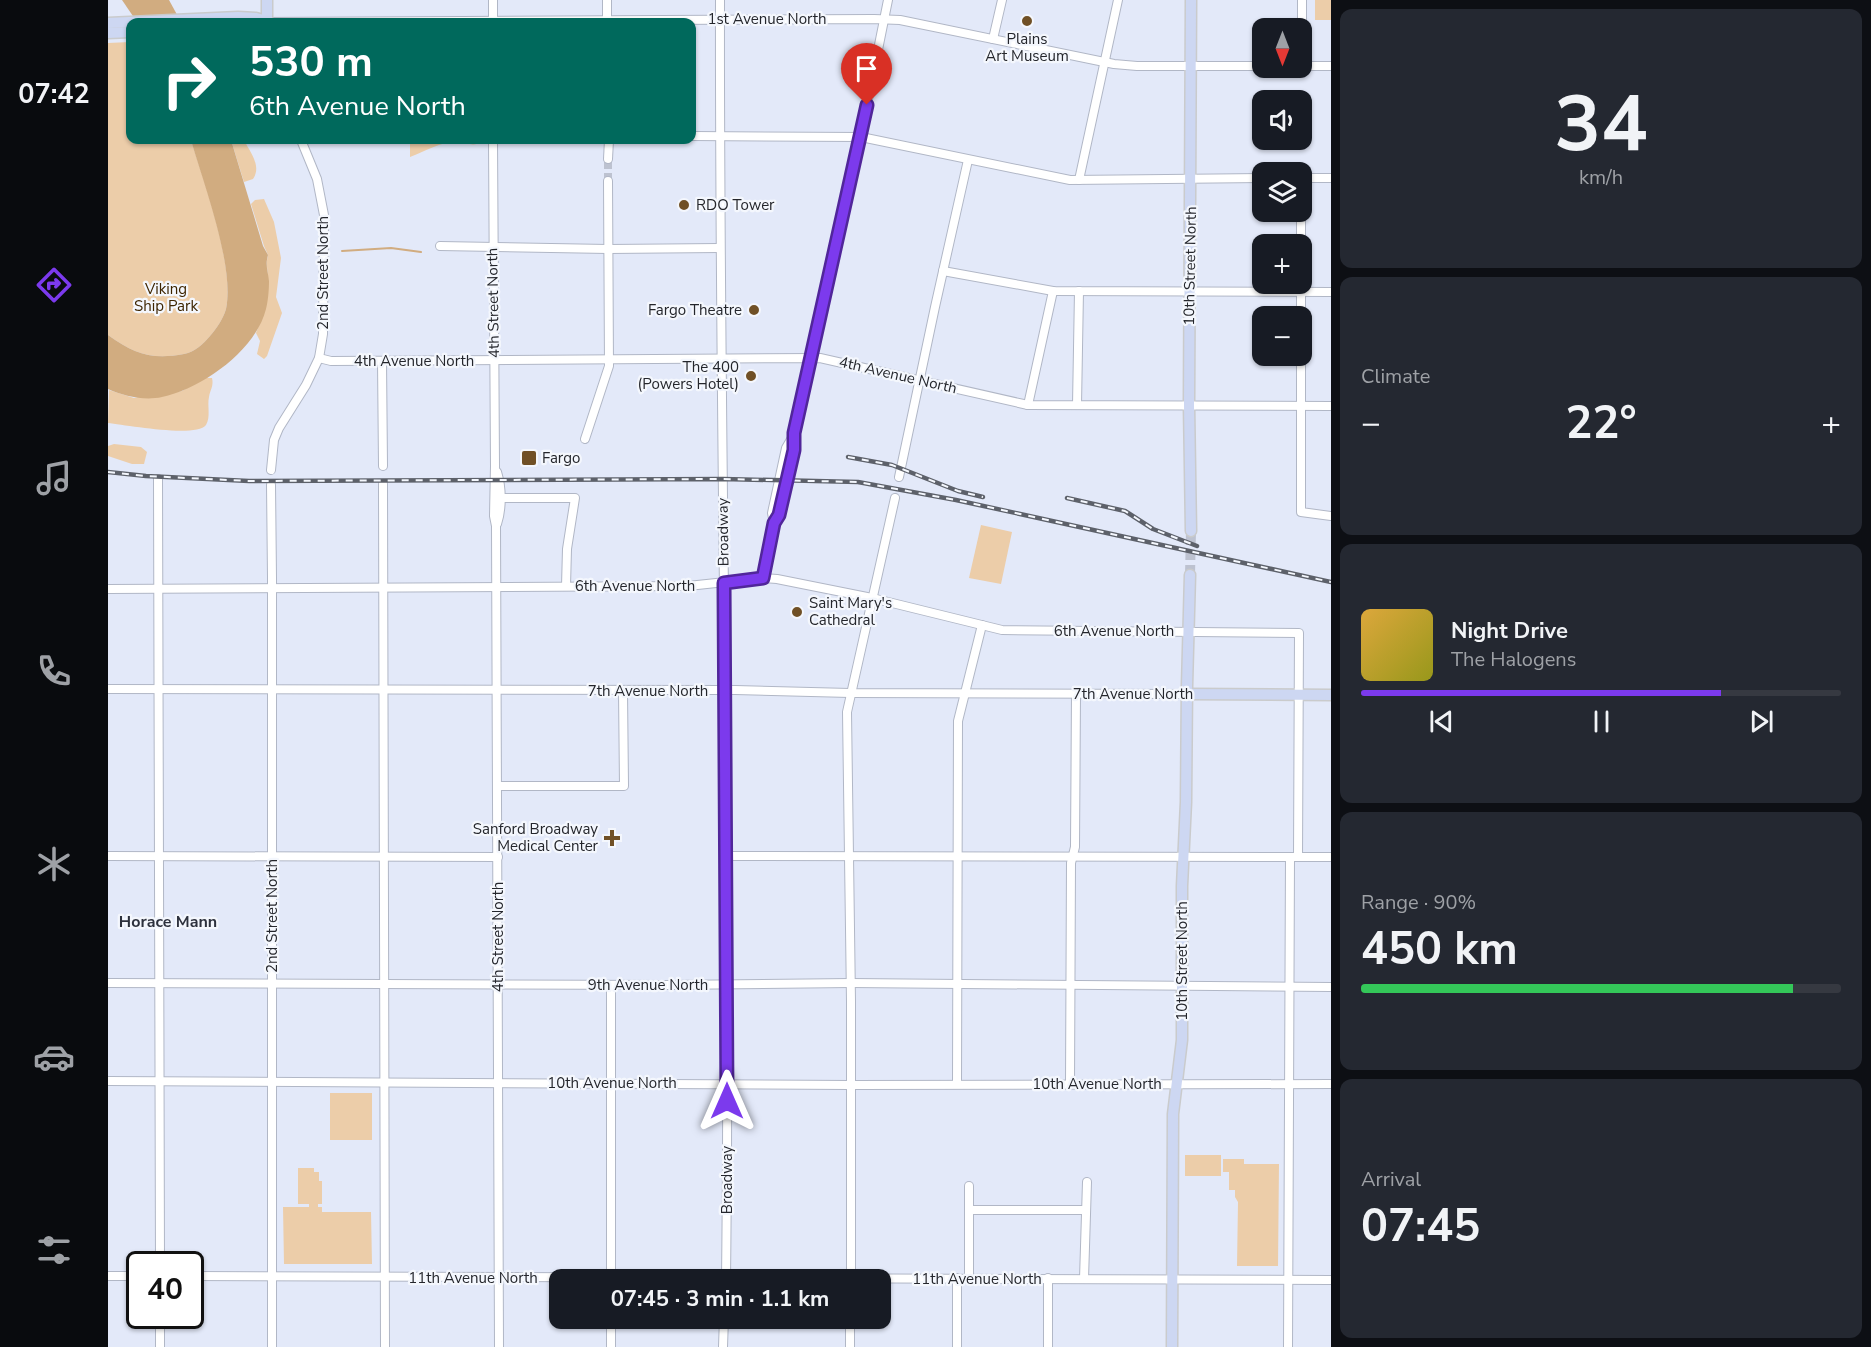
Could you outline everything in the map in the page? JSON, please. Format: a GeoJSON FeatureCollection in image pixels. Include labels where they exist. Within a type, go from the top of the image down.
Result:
{"type":"FeatureCollection","features":[{"type":"Feature","properties":{"kind":"main road"},"geometry":{"type":"LineString","coordinates":[[266,18],[267,0]]}},
{"type":"Feature","properties":{"kind":"main road","name":"10th Street North"},"geometry":{"type":"LineString","coordinates":[[1191,0],[1189,405],[1191,531]]}},
{"type":"Feature","properties":{"kind":"main road","name":"1st Avenue North"},"geometry":{"type":"LineString","coordinates":[[216,18],[256,18]]}},
{"type":"Feature","properties":{"kind":"main road","name":"1st Avenue North"},"geometry":{"type":"LineString","coordinates":[[108,23],[126,22]]}},
{"type":"Feature","properties":{"kind":"main road"},"geometry":{"type":"LineString","coordinates":[[108,33],[126,32]]}},
{"type":"Feature","properties":{"kind":"main road","name":"10th Street North"},"geometry":{"type":"LineString","coordinates":[[1172,1347],[1173,1114],[1182,1040],[1182,886],[1190,575]]}},
{"type":"Feature","properties":{"kind":"main road","name":"7th Avenue North"},"geometry":{"type":"LineString","coordinates":[[1187,694],[1331,694]]}},
{"type":"Feature","properties":{"kind":"street"},"geometry":{"type":"LineString","coordinates":[[493,0],[493,18]]}},
{"type":"Feature","properties":{"kind":"street"},"geometry":{"type":"LineString","coordinates":[[607,0],[607,18]]}},
{"type":"Feature","properties":{"kind":"street","name":"Broadway"},"geometry":{"type":"LineString","coordinates":[[720,0],[727,1083],[726,1269]]}},
{"type":"Feature","properties":{"kind":"street"},"geometry":{"type":"LineString","coordinates":[[763,578],[774,523],[779,515],[794,450],[794,433],[861,137],[888,0]]}},
{"type":"Feature","properties":{"kind":"street"},"geometry":{"type":"LineString","coordinates":[[993,39],[1002,0]]}},
{"type":"Feature","properties":{"kind":"street"},"geometry":{"type":"LineString","coordinates":[[1079,180],[1118,0]]}},
{"type":"Feature","properties":{"kind":"street"},"geometry":{"type":"LineString","coordinates":[[1302,0],[1302,18]]}},
{"type":"Feature","properties":{"kind":"street","name":"1st Avenue North"},"geometry":{"type":"LineString","coordinates":[[696,19],[900,20],[1104,62],[1137,66],[1252,66]]}},
{"type":"Feature","properties":{"kind":"street"},"geometry":{"type":"LineString","coordinates":[[1312,66],[1331,66]]}},
{"type":"Feature","properties":{"kind":"street"},"geometry":{"type":"LineString","coordinates":[[696,136],[861,137],[1037,174],[1079,180],[1252,178]]}},
{"type":"Feature","properties":{"kind":"street","name":"2nd Street North"},"geometry":{"type":"LineString","coordinates":[[271,470],[274,440],[279,428],[306,385],[319,358],[325,307],[324,215],[317,179],[303,144]]}},
{"type":"Feature","properties":{"kind":"street","name":"4th Street North"},"geometry":{"type":"LineString","coordinates":[[493,144],[494,516],[498,690],[499,1347]]}},
{"type":"Feature","properties":{"kind":"street"},"geometry":{"type":"LineString","coordinates":[[608,159],[609,144]]}},
{"type":"Feature","properties":{"kind":"street"},"geometry":{"type":"LineString","coordinates":[[899,477],[968,160]]}},
{"type":"Feature","properties":{"kind":"street"},"geometry":{"type":"LineString","coordinates":[[1312,178],[1331,178]]}},
{"type":"Feature","properties":{"kind":"street"},"geometry":{"type":"LineString","coordinates":[[585,439],[607,370],[608,360],[608,181]]}},
{"type":"Feature","properties":{"kind":"street"},"geometry":{"type":"LineString","coordinates":[[440,246],[720,248]]}},
{"type":"Feature","properties":{"kind":"street"},"geometry":{"type":"LineString","coordinates":[[943,271],[1053,291],[1252,289]]}},
{"type":"Feature","properties":{"kind":"street"},"geometry":{"type":"LineString","coordinates":[[1312,289],[1331,292]]}},
{"type":"Feature","properties":{"kind":"street"},"geometry":{"type":"LineString","coordinates":[[1028,405],[1053,291]]}},
{"type":"Feature","properties":{"kind":"street"},"geometry":{"type":"LineString","coordinates":[[1077,405],[1079,291]]}},
{"type":"Feature","properties":{"kind":"street","name":"4th Avenue North"},"geometry":{"type":"LineString","coordinates":[[319,358],[331,361],[810,358],[827,359],[1028,405],[1331,406]]}},
{"type":"Feature","properties":{"kind":"street"},"geometry":{"type":"LineString","coordinates":[[382,361],[383,466]]}},
{"type":"Feature","properties":{"kind":"street"},"geometry":{"type":"LineString","coordinates":[[1301,366],[1301,512],[1331,516]]}},
{"type":"Feature","properties":{"kind":"street","name":"4th Street North"},"geometry":{"type":"LineString","coordinates":[[495,466],[500,498],[500,516],[496,526]]}},
{"type":"Feature","properties":{"kind":"street"},"geometry":{"type":"LineString","coordinates":[[158,479],[159,1251]]}},
{"type":"Feature","properties":{"kind":"street"},"geometry":{"type":"LineString","coordinates":[[383,484],[385,1347]]}},
{"type":"Feature","properties":{"kind":"street","name":"2nd Street North"},"geometry":{"type":"LineString","coordinates":[[271,485],[273,588],[272,1347]]}},
{"type":"Feature","properties":{"kind":"street"},"geometry":{"type":"LineString","coordinates":[[500,498],[575,498],[567,549],[566,586]]}},
{"type":"Feature","properties":{"kind":"street"},"geometry":{"type":"LineString","coordinates":[[851,1269],[851,983],[847,712],[896,498]]}},
{"type":"Feature","properties":{"kind":"street","name":"6th Avenue North"},"geometry":{"type":"LineString","coordinates":[[108,589],[688,586],[763,578],[872,598],[1002,630],[1299,633],[1298,694]]}},
{"type":"Feature","properties":{"kind":"street"},"geometry":{"type":"LineString","coordinates":[[957,1084],[958,721],[982,626]]}},
{"type":"Feature","properties":{"kind":"street","name":"7th Avenue North"},"geometry":{"type":"LineString","coordinates":[[108,689],[724,690],[850,693],[1187,694]]}},
{"type":"Feature","properties":{"kind":"street"},"geometry":{"type":"LineString","coordinates":[[498,786],[624,786],[623,691]]}},
{"type":"Feature","properties":{"kind":"street"},"geometry":{"type":"LineString","coordinates":[[1070,1084],[1069,985],[1071,863],[1075,847],[1076,694]]}},
{"type":"Feature","properties":{"kind":"street"},"geometry":{"type":"LineString","coordinates":[[1288,1347],[1290,987],[1298,694]]}},
{"type":"Feature","properties":{"kind":"street"},"geometry":{"type":"LineString","coordinates":[[108,856],[498,857]]}},
{"type":"Feature","properties":{"kind":"street"},"geometry":{"type":"LineString","coordinates":[[725,856],[1331,857]]}},
{"type":"Feature","properties":{"kind":"street","name":"9th Avenue North"},"geometry":{"type":"LineString","coordinates":[[108,983],[611,985],[851,983],[1331,987]]}},
{"type":"Feature","properties":{"kind":"street"},"geometry":{"type":"LineString","coordinates":[[611,985],[611,1269]]}},
{"type":"Feature","properties":{"kind":"street","name":"10th Avenue North"},"geometry":{"type":"LineString","coordinates":[[108,1081],[850,1085],[1331,1084]]}},
{"type":"Feature","properties":{"kind":"street"},"geometry":{"type":"LineString","coordinates":[[1084,1279],[1087,1182]]}},
{"type":"Feature","properties":{"kind":"street"},"geometry":{"type":"LineString","coordinates":[[969,1186],[969,1278]]}},
{"type":"Feature","properties":{"kind":"street"},"geometry":{"type":"LineString","coordinates":[[970,1210],[1086,1210]]}},
{"type":"Feature","properties":{"kind":"street"},"geometry":{"type":"LineString","coordinates":[[108,1276],[126,1276]]}},
{"type":"Feature","properties":{"kind":"street","name":"11th Avenue North"},"geometry":{"type":"LineString","coordinates":[[204,1276],[549,1278]]}},
{"type":"Feature","properties":{"kind":"street"},"geometry":{"type":"LineString","coordinates":[[957,1278],[957,1347]]}},
{"type":"Feature","properties":{"kind":"street"},"geometry":{"type":"LineString","coordinates":[[1048,1278],[1048,1347]]}},
{"type":"Feature","properties":{"kind":"street","name":"11th Avenue North"},"geometry":{"type":"LineString","coordinates":[[891,1279],[1331,1280]]}},
{"type":"Feature","properties":{"kind":"street"},"geometry":{"type":"LineString","coordinates":[[160,1329],[160,1347]]}},
{"type":"Feature","properties":{"kind":"street"},"geometry":{"type":"LineString","coordinates":[[611,1329],[611,1347]]}},
{"type":"Feature","properties":{"kind":"street"},"geometry":{"type":"LineString","coordinates":[[723,1347],[724,1329]]}},
{"type":"Feature","properties":{"kind":"street"},"geometry":{"type":"LineString","coordinates":[[850,1329],[850,1347]]}},
{"type":"Feature","properties":{"kind":"green space"},"geometry":{"type":"Polygon","coordinates":[[[1315,0],[1331,0],[1331,20],[1315,20],[1315,0]]]}},
{"type":"Feature","properties":{"kind":"green space","name":"Viking Ship Park"},"geometry":{"type":"Polygon","coordinates":[[[126,42],[126,144],[192,144],[217,224],[226,270],[228,291],[226,309],[217,327],[205,342],[188,353],[173,356],[144,354],[126,347],[108,335],[108,43],[126,42]]]}},
{"type":"Feature","properties":{"kind":"green space"},"geometry":{"type":"Polygon","coordinates":[[[232,144],[246,144],[256,164],[253,179],[244,182],[232,144]]]}},
{"type":"Feature","properties":{"kind":"green space"},"geometry":{"type":"Polygon","coordinates":[[[410,144],[443,144],[434,147],[410,157],[410,144]]]}},
{"type":"Feature","properties":{"kind":"green space"},"geometry":{"type":"Polygon","coordinates":[[[264,199],[274,222],[281,258],[276,297],[282,313],[264,359],[257,354],[260,341],[256,333],[267,297],[268,255],[251,204],[255,200],[264,199]]]}},
{"type":"Feature","properties":{"kind":"green space"},"geometry":{"type":"Polygon","coordinates":[[[205,378],[212,378],[213,383],[209,400],[209,415],[206,425],[200,429],[175,431],[108,423],[109,390],[134,398],[182,391],[205,378]]]}},
{"type":"Feature","properties":{"kind":"green space"},"geometry":{"type":"Polygon","coordinates":[[[114,444],[141,447],[147,452],[144,464],[132,464],[108,456],[108,446],[114,444]]]}},
{"type":"Feature","properties":{"kind":"green space"},"geometry":{"type":"Polygon","coordinates":[[[981,525],[1012,532],[1001,584],[969,578],[981,525]]]}},
{"type":"Feature","properties":{"kind":"green space"},"geometry":{"type":"Polygon","coordinates":[[[330,1093],[372,1093],[372,1140],[330,1140],[330,1093]]]}},
{"type":"Feature","properties":{"kind":"green space"},"geometry":{"type":"Polygon","coordinates":[[[1185,1155],[1221,1155],[1221,1176],[1185,1176],[1185,1155]]]}},
{"type":"Feature","properties":{"kind":"green space"},"geometry":{"type":"Polygon","coordinates":[[[1223,1159],[1244,1159],[1244,1164],[1279,1164],[1278,1266],[1237,1266],[1238,1202],[1235,1190],[1229,1190],[1229,1172],[1223,1172],[1223,1159]]]}},
{"type":"Feature","properties":{"kind":"green space"},"geometry":{"type":"Polygon","coordinates":[[[298,1168],[314,1168],[314,1172],[319,1172],[319,1181],[322,1181],[322,1204],[318,1204],[318,1207],[322,1207],[322,1212],[371,1212],[372,1264],[284,1264],[283,1207],[309,1207],[309,1204],[298,1204],[298,1168]]]}},
{"type":"Feature","properties":{"kind":"shaded area"},"geometry":{"type":"Polygon","coordinates":[[[122,0],[169,0],[179,18],[134,18],[122,0]]]}},
{"type":"Feature","properties":{"kind":"shaded area"},"geometry":{"type":"Polygon","coordinates":[[[192,144],[232,144],[263,246],[268,255],[268,299],[260,324],[251,339],[225,365],[194,386],[178,393],[162,397],[141,398],[108,389],[108,335],[126,347],[144,354],[173,356],[195,350],[220,323],[226,309],[228,291],[222,248],[192,144]]]}},
{"type":"Feature","properties":{"kind":"waterway"},"geometry":{"type":"LineString","coordinates":[[342,251],[391,248],[421,252]]}},
{"type":"Feature","properties":{"kind":"tunnel"},"geometry":{"type":"LineString","coordinates":[[608,159],[608,181]]}},
{"type":"Feature","properties":{"kind":"tunnel"},"geometry":{"type":"LineString","coordinates":[[1190,575],[1191,531]]}},
{"type":"Feature","properties":{"kind":"railway"},"geometry":{"type":"LineString","coordinates":[[848,457],[892,465],[958,491],[983,497]]}},
{"type":"Feature","properties":{"kind":"railway"},"geometry":{"type":"LineString","coordinates":[[108,472],[249,481],[723,479],[858,482],[956,500],[1331,582]]}},
{"type":"Feature","properties":{"kind":"railway"},"geometry":{"type":"LineString","coordinates":[[1067,498],[1125,511],[1153,529],[1197,546]]}},
{"type":"Feature","properties":{"kind":"place","name":"Plains Art Museum"},"geometry":{"type":"Point","coordinates":[1027,21]}},
{"type":"Feature","properties":{"kind":"place","name":"RDO Tower"},"geometry":{"type":"Point","coordinates":[684,205]}},
{"type":"Feature","properties":{"kind":"place","name":"Fargo Theatre"},"geometry":{"type":"Point","coordinates":[754,310]}},
{"type":"Feature","properties":{"kind":"place","name":"The 400 (Powers Hotel)"},"geometry":{"type":"Point","coordinates":[751,376]}},
{"type":"Feature","properties":{"kind":"place","name":"Fargo"},"geometry":{"type":"Point","coordinates":[529,458]}},
{"type":"Feature","properties":{"kind":"place","name":"Saint Mary's Cathedral"},"geometry":{"type":"Point","coordinates":[797,612]}},
{"type":"Feature","properties":{"kind":"place","name":"Sanford Broadway Medical Center"},"geometry":{"type":"Point","coordinates":[612,838]}},
{"type":"Feature","properties":{"kind":"district","name":"Horace Mann"},"geometry":{"type":"Point","coordinates":[168,922]}},
{"type":"Feature","properties":{"kind":"route"},"geometry":{"type":"LineString","coordinates":[[727,1101],[724,583],[763,578],[774,523],[779,515],[794,450],[794,433],[867,105]]}}]}
